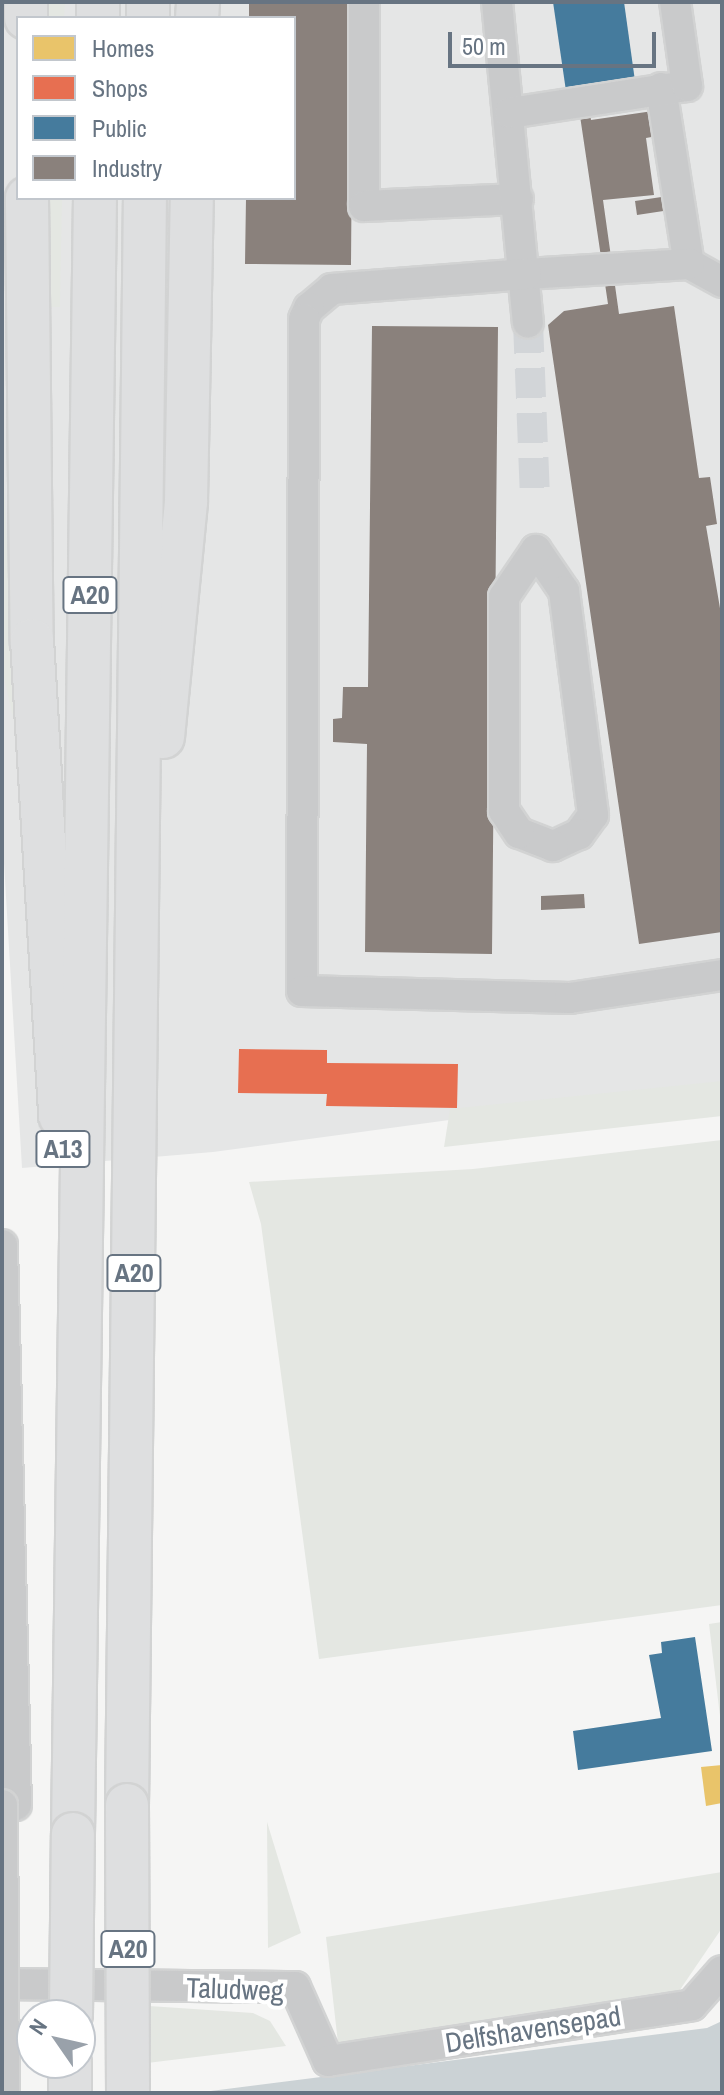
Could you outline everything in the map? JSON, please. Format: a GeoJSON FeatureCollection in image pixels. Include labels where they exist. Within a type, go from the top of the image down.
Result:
{"type":"FeatureCollection","features":[{"type":"Feature","properties":{"kind":"highway","name":"A13"},"geometry":{"type":"LineString","coordinates":[[27,200],[27,307],[48,990],[78,1308]]}},
{"type":"Feature","properties":{"kind":"highway","name":"A20"},"geometry":{"type":"LineString","coordinates":[[71,1999],[95,200]]}},
{"type":"Feature","properties":{"kind":"highway","name":"A20"},"geometry":{"type":"LineString","coordinates":[[128,2093],[127,1805],[145,200]]}},
{"type":"Feature","properties":{"kind":"highway","name":"A20"},"geometry":{"type":"LineString","coordinates":[[138,1000],[186,501],[192,200]]}},
{"type":"Feature","properties":{"kind":"street"},"geometry":{"type":"LineString","coordinates":[[364,2],[364,206],[518,199]]}},
{"type":"Feature","properties":{"kind":"street"},"geometry":{"type":"LineString","coordinates":[[497,2],[526,274],[528,323]]}},
{"type":"Feature","properties":{"kind":"street"},"geometry":{"type":"LineString","coordinates":[[510,113],[687,86],[675,2]]}},
{"type":"Feature","properties":{"kind":"street"},"geometry":{"type":"LineString","coordinates":[[661,88],[689,264]]}},
{"type":"Feature","properties":{"kind":"street"},"geometry":{"type":"LineString","coordinates":[[722,282],[689,264],[332,289],[304,319],[302,991],[570,998],[722,975]]}},
{"type":"Feature","properties":{"kind":"street"},"geometry":{"type":"LineString","coordinates":[[536,550],[564,591],[593,815],[579,834],[553,846],[519,833],[504,811],[504,597],[536,550]]}},
{"type":"Feature","properties":{"kind":"street"},"geometry":{"type":"LineString","coordinates":[[2,1245],[7,1797],[4,2093]]}},
{"type":"Feature","properties":{"kind":"street"},"geometry":{"type":"LineString","coordinates":[[7,1797],[18,2093]]}},
{"type":"Feature","properties":{"kind":"street","name":"Delfshavensepad"},"geometry":{"type":"LineString","coordinates":[[328,2061],[692,2005],[722,1971]]}},
{"type":"Feature","properties":{"kind":"street","name":"Taludweg"},"geometry":{"type":"LineString","coordinates":[[2,1984],[295,1987],[328,2061]]}},
{"type":"Feature","properties":{"kind":"shaded area"},"geometry":{"type":"Polygon","coordinates":[[[2,2],[722,2],[722,1083],[213,1152],[22,1168],[2,829],[2,2]]]}},
{"type":"Feature","properties":{"kind":"shaded area"},"geometry":{"type":"Polygon","coordinates":[[[40,2],[65,2],[64,16],[40,16],[40,2]]]}},
{"type":"Feature","properties":{"kind":"shaded area"},"geometry":{"type":"Polygon","coordinates":[[[40,200],[62,200],[60,307],[40,307],[40,200]]]}},
{"type":"Feature","properties":{"kind":"shaded area"},"geometry":{"type":"Polygon","coordinates":[[[2,365],[4,480],[16,730],[2,669],[2,365]]]}},
{"type":"Feature","properties":{"kind":"shaded area"},"geometry":{"type":"Polygon","coordinates":[[[722,1081],[722,1116],[444,1147],[450,1109],[722,1081]]]}},
{"type":"Feature","properties":{"kind":"shaded area"},"geometry":{"type":"Polygon","coordinates":[[[722,1140],[722,1605],[319,1659],[261,1224],[249,1182],[473,1169],[722,1140]]]}},
{"type":"Feature","properties":{"kind":"shaded area"},"geometry":{"type":"Polygon","coordinates":[[[722,1622],[722,1733],[709,1624],[722,1622]]]}},
{"type":"Feature","properties":{"kind":"shaded area"},"geometry":{"type":"Polygon","coordinates":[[[267,1822],[301,1933],[268,1948],[267,1822]]]}},
{"type":"Feature","properties":{"kind":"shaded area"},"geometry":{"type":"Polygon","coordinates":[[[722,1872],[722,1928],[673,2000],[339,2052],[326,1937],[722,1872]]]}},
{"type":"Feature","properties":{"kind":"shaded area"},"geometry":{"type":"Polygon","coordinates":[[[149,2006],[253,2013],[270,2021],[286,2046],[147,2063],[149,2006]]]}},
{"type":"Feature","properties":{"kind":"shaded area"},"geometry":{"type":"Polygon","coordinates":[[[722,2021],[722,2093],[195,2093],[707,2028],[722,2021]]]}},
{"type":"Feature","properties":{"kind":"building: Homes"},"geometry":{"type":"Polygon","coordinates":[[[722,1765],[722,1803],[706,1806],[701,1767],[722,1765]]]}},
{"type":"Feature","properties":{"kind":"building: Shops"},"geometry":{"type":"Polygon","coordinates":[[[239,1049],[327,1050],[327,1063],[458,1064],[457,1108],[326,1106],[327,1094],[238,1093],[239,1049]]]}},
{"type":"Feature","properties":{"kind":"building: Public"},"geometry":{"type":"Polygon","coordinates":[[[553,2],[624,2],[635,81],[566,91],[553,2]]]}},
{"type":"Feature","properties":{"kind":"building: Public"},"geometry":{"type":"Polygon","coordinates":[[[695,1637],[712,1751],[578,1770],[573,1731],[661,1718],[649,1655],[662,1653],[661,1642],[695,1637]]]}},
{"type":"Feature","properties":{"kind":"building: Industry"},"geometry":{"type":"Polygon","coordinates":[[[249,2],[353,2],[351,265],[245,264],[246,200],[296,200],[296,16],[249,16],[249,2]]]}},
{"type":"Feature","properties":{"kind":"building: Industry"},"geometry":{"type":"Polygon","coordinates":[[[586,88],[591,120],[653,111],[657,136],[646,138],[654,195],[603,200],[619,314],[674,306],[699,478],[710,477],[717,524],[706,526],[722,620],[722,932],[639,944],[548,325],[564,311],[608,304],[576,89],[586,88]]]}},
{"type":"Feature","properties":{"kind":"building: Industry"},"geometry":{"type":"Polygon","coordinates":[[[668,196],[670,210],[637,215],[635,201],[668,196]]]}},
{"type":"Feature","properties":{"kind":"building: Industry"},"geometry":{"type":"Polygon","coordinates":[[[372,326],[498,327],[492,954],[365,952],[367,744],[333,742],[333,719],[342,718],[343,687],[368,687],[372,326]]]}},
{"type":"Feature","properties":{"kind":"building: Industry"},"geometry":{"type":"Polygon","coordinates":[[[584,894],[585,908],[541,910],[541,896],[584,894]]]}},
{"type":"Feature","properties":{"kind":"tunnel"},"geometry":{"type":"LineString","coordinates":[[528,323],[535,500]]}}]}
